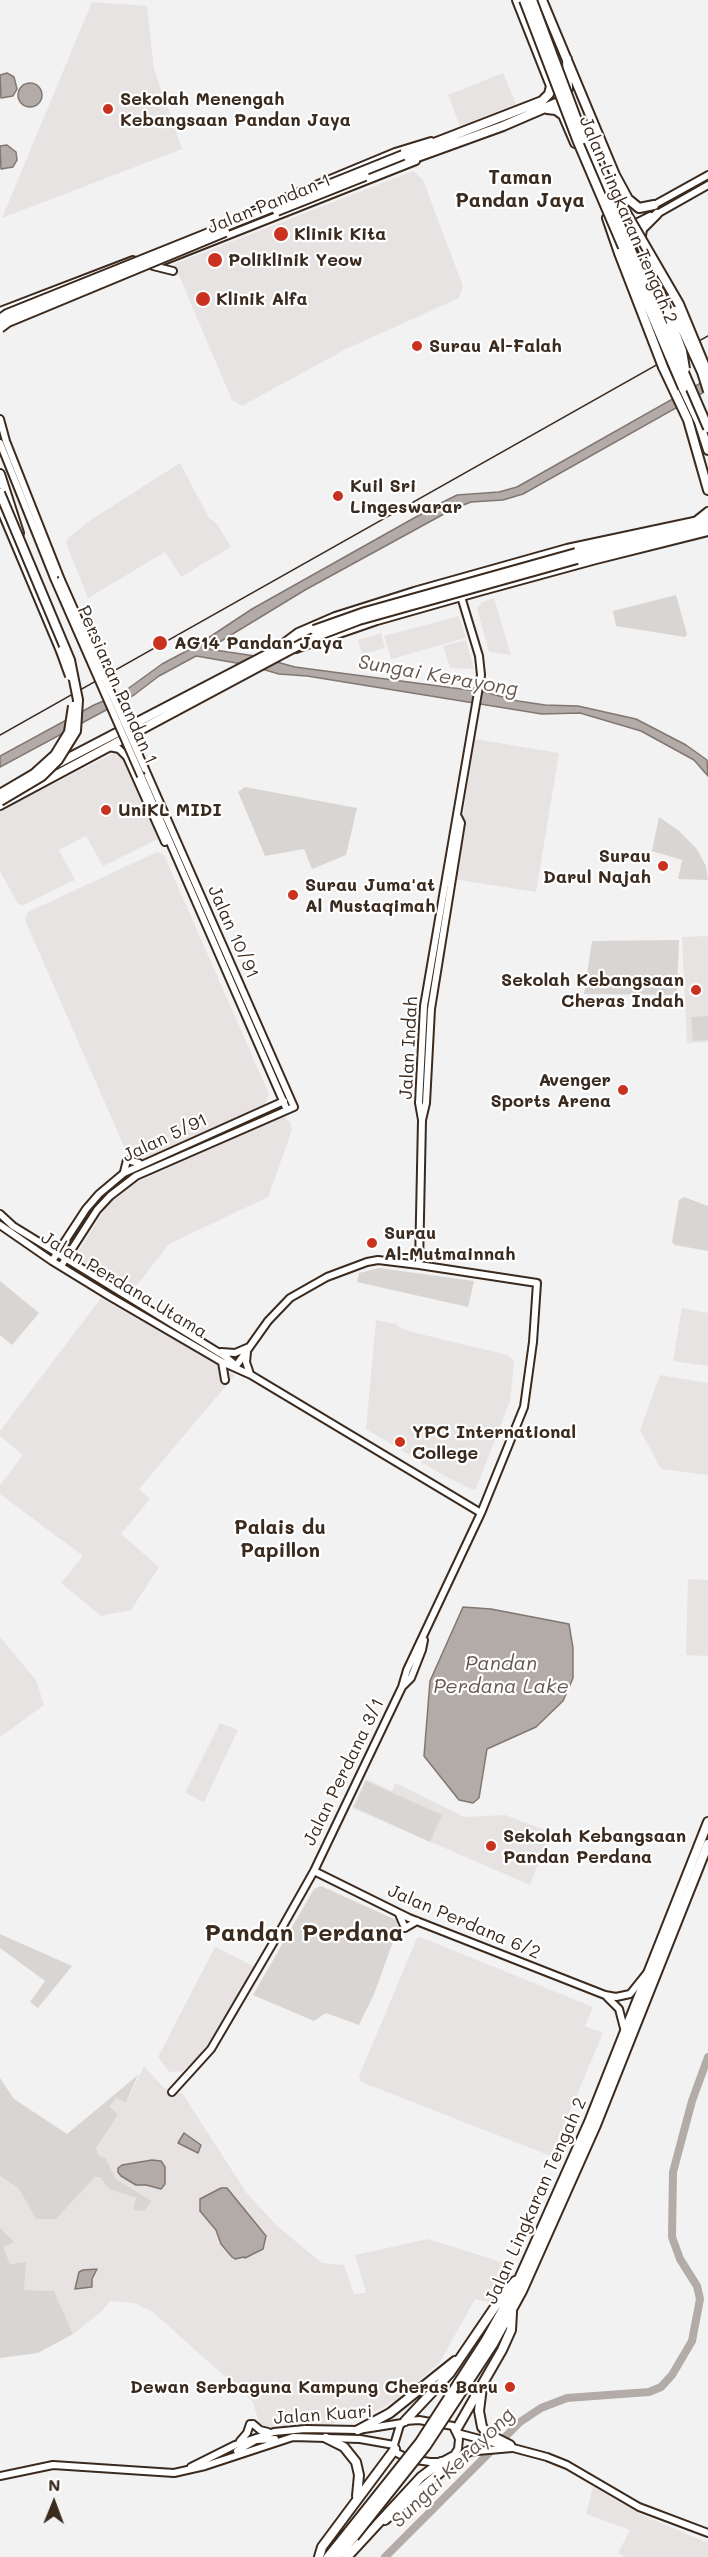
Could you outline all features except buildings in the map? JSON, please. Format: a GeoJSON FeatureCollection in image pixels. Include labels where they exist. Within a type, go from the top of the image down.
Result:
{"type":"FeatureCollection","features":[{"type":"Feature","properties":{"kind":"highway"},"geometry":{"type":"LineString","coordinates":[[517,0],[551,86],[544,105]]}},
{"type":"Feature","properties":{"kind":"highway","name":"Jalan Lingkaran Tengah 2"},"geometry":{"type":"LineString","coordinates":[[524,0],[578,142],[686,386],[708,428]]}},
{"type":"Feature","properties":{"kind":"highway","name":"Jalan Lingkaran Tengah 2"},"geometry":{"type":"LineString","coordinates":[[532,0],[608,196],[686,386],[708,450]]}},
{"type":"Feature","properties":{"kind":"highway"},"geometry":{"type":"LineString","coordinates":[[542,0],[615,175],[628,199],[639,208],[654,206]]}},
{"type":"Feature","properties":{"kind":"highway"},"geometry":{"type":"LineString","coordinates":[[544,105],[561,101],[566,95],[569,81],[567,59]]}},
{"type":"Feature","properties":{"kind":"highway"},"geometry":{"type":"LineString","coordinates":[[544,105],[563,116],[608,220],[619,253],[686,414],[708,489]]}},
{"type":"Feature","properties":{"kind":"highway","name":"Jalan Pandan 1"},"geometry":{"type":"LineString","coordinates":[[448,142],[544,105]]}},
{"type":"Feature","properties":{"kind":"highway"},"geometry":{"type":"LineString","coordinates":[[1,322],[8,322],[448,142]]}},
{"type":"Feature","properties":{"kind":"highway"},"geometry":{"type":"LineString","coordinates":[[608,196],[617,201],[650,251],[679,304],[708,374]]}},
{"type":"Feature","properties":{"kind":"highway"},"geometry":{"type":"LineString","coordinates":[[608,220],[624,228],[657,214]]}},
{"type":"Feature","properties":{"kind":"highway"},"geometry":{"type":"LineString","coordinates":[[657,214],[645,225],[640,238],[663,296],[702,372],[708,391]]}},
{"type":"Feature","properties":{"kind":"highway"},"geometry":{"type":"LineString","coordinates":[[671,312],[682,351],[686,414]]}},
{"type":"Feature","properties":{"kind":"highway"},"geometry":{"type":"LineString","coordinates":[[0,474],[4,494],[70,660],[77,687],[78,714],[76,730],[58,760],[42,776],[0,803]]}},
{"type":"Feature","properties":{"kind":"highway"},"geometry":{"type":"LineString","coordinates":[[0,506],[12,540],[67,667],[72,687],[73,709],[69,732],[51,760],[34,774],[0,794]]}},
{"type":"Feature","properties":{"kind":"highway"},"geometry":{"type":"LineString","coordinates":[[698,520],[708,512]]}},
{"type":"Feature","properties":{"kind":"highway"},"geometry":{"type":"LineString","coordinates":[[0,518],[12,540]]}},
{"type":"Feature","properties":{"kind":"highway"},"geometry":{"type":"LineString","coordinates":[[0,794],[273,649],[314,630],[365,612],[708,523]]}},
{"type":"Feature","properties":{"kind":"highway"},"geometry":{"type":"LineString","coordinates":[[649,539],[708,532]]}},
{"type":"Feature","properties":{"kind":"highway"},"geometry":{"type":"LineString","coordinates":[[0,803],[317,636],[359,620],[576,556]]}},
{"type":"Feature","properties":{"kind":"highway","name":"Jalan Lingkaran Tengah 2"},"geometry":{"type":"LineString","coordinates":[[489,2342],[589,2122],[708,1822]]}},
{"type":"Feature","properties":{"kind":"highway","name":"Jalan Lingkaran Tengah 2"},"geometry":{"type":"LineString","coordinates":[[337,2557],[512,2310],[596,2125],[708,1844]]}},
{"type":"Feature","properties":{"kind":"highway"},"geometry":{"type":"LineString","coordinates":[[404,2422],[436,2391],[466,2352],[501,2298],[522,2273]]}},
{"type":"Feature","properties":{"kind":"highway"},"geometry":{"type":"LineString","coordinates":[[456,2431],[511,2330],[512,2310]]}},
{"type":"Feature","properties":{"kind":"highway"},"geometry":{"type":"LineString","coordinates":[[358,2430],[390,2413],[466,2352]]}},
{"type":"Feature","properties":{"kind":"highway"},"geometry":{"type":"LineString","coordinates":[[482,2385],[479,2420],[494,2440],[513,2447]]}},
{"type":"Feature","properties":{"kind":"highway"},"geometry":{"type":"LineString","coordinates":[[326,2438],[344,2447],[356,2462],[359,2475],[357,2498]]}},
{"type":"Feature","properties":{"kind":"highway"},"geometry":{"type":"LineString","coordinates":[[319,2557],[322,2547],[394,2447]]}},
{"type":"Feature","properties":{"kind":"highway"},"geometry":{"type":"LineString","coordinates":[[372,2530],[450,2464],[469,2451]]}},
{"type":"Feature","properties":{"kind":"highway"},"geometry":{"type":"LineString","coordinates":[[347,2557],[421,2477],[441,2462]]}},
{"type":"Feature","properties":{"kind":"highway","name":"Jalan Lingkaran Tengah 2"},"geometry":{"type":"LineString","coordinates":[[328,2557],[352,2534]]}},
{"type":"Feature","properties":{"kind":"street","name":"Jalan Pandan 1"},"geometry":{"type":"LineString","coordinates":[[0,311],[171,246],[395,152],[448,142]]}},
{"type":"Feature","properties":{"kind":"street","name":"Jalan Pandan 1"},"geometry":{"type":"LineString","coordinates":[[1,322],[434,154],[448,142]]}},
{"type":"Feature","properties":{"kind":"street"},"geometry":{"type":"LineString","coordinates":[[654,206],[708,175]]}},
{"type":"Feature","properties":{"kind":"street"},"geometry":{"type":"LineString","coordinates":[[657,214],[708,185]]}},
{"type":"Feature","properties":{"kind":"street"},"geometry":{"type":"LineString","coordinates":[[287,196],[287,204],[293,210]]}},
{"type":"Feature","properties":{"kind":"street"},"geometry":{"type":"LineString","coordinates":[[148,266],[173,271]]}},
{"type":"Feature","properties":{"kind":"street","name":"Persiaran Pandan 1"},"geometry":{"type":"LineString","coordinates":[[0,419],[6,441],[58,579],[145,769]]}},
{"type":"Feature","properties":{"kind":"street","name":"Persiaran Pandan 1"},"geometry":{"type":"LineString","coordinates":[[0,444],[210,936]]}},
{"type":"Feature","properties":{"kind":"street"},"geometry":{"type":"LineString","coordinates":[[284,653],[377,621],[479,592],[649,539],[708,518]]}},
{"type":"Feature","properties":{"kind":"street"},"geometry":{"type":"LineString","coordinates":[[273,649],[298,632],[335,616],[441,584],[567,548],[649,539]]}},
{"type":"Feature","properties":{"kind":"street"},"geometry":{"type":"LineString","coordinates":[[473,575],[472,586],[479,592]]}},
{"type":"Feature","properties":{"kind":"street","name":"Jalan Indah"},"geometry":{"type":"LineString","coordinates":[[419,1264],[422,1120],[426,1103],[431,1009],[461,823],[458,817],[479,686],[479,656],[456,580]]}},
{"type":"Feature","properties":{"kind":"street"},"geometry":{"type":"LineString","coordinates":[[441,584],[447,588],[449,593],[446,602]]}},
{"type":"Feature","properties":{"kind":"street"},"geometry":{"type":"LineString","coordinates":[[446,602],[465,609],[470,600],[479,592]]}},
{"type":"Feature","properties":{"kind":"street"},"geometry":{"type":"LineString","coordinates":[[109,747],[119,749],[127,757],[177,870],[190,890]]}},
{"type":"Feature","properties":{"kind":"street","name":"Jalan 10/91"},"geometry":{"type":"LineString","coordinates":[[145,769],[294,1107]]}},
{"type":"Feature","properties":{"kind":"street","name":"Jalan 10/91"},"geometry":{"type":"LineString","coordinates":[[210,936],[287,1110]]}},
{"type":"Feature","properties":{"kind":"street","name":"Jalan 5/91"},"geometry":{"type":"LineString","coordinates":[[52,1261],[99,1194],[124,1173],[291,1099]]}},
{"type":"Feature","properties":{"kind":"street","name":"Jalan 5/91"},"geometry":{"type":"LineString","coordinates":[[61,1266],[97,1210],[110,1196],[136,1176],[294,1107]]}},
{"type":"Feature","properties":{"kind":"street","name":"Jalan Perdana Utama"},"geometry":{"type":"LineString","coordinates":[[0,1214],[13,1226],[215,1350],[236,1366],[481,1513]]}},
{"type":"Feature","properties":{"kind":"street","name":"Jalan Perdana Utama"},"geometry":{"type":"LineString","coordinates":[[0,1225],[109,1296],[222,1362],[236,1366]]}},
{"type":"Feature","properties":{"kind":"street"},"geometry":{"type":"LineString","coordinates":[[44,1245],[63,1244]]}},
{"type":"Feature","properties":{"kind":"street"},"geometry":{"type":"LineString","coordinates":[[73,1250],[75,1264]]}},
{"type":"Feature","properties":{"kind":"street"},"geometry":{"type":"LineString","coordinates":[[419,1250],[433,1267]]}},
{"type":"Feature","properties":{"kind":"street"},"geometry":{"type":"LineString","coordinates":[[236,1366],[268,1321],[290,1298],[327,1277],[373,1260],[433,1267]]}},
{"type":"Feature","properties":{"kind":"street","name":"Jalan Perdana 3/1"},"geometry":{"type":"LineString","coordinates":[[172,2092],[211,2049],[314,1871],[404,1684],[407,1670],[424,1640],[481,1513],[524,1407],[537,1283],[433,1267]]}},
{"type":"Feature","properties":{"kind":"street"},"geometry":{"type":"LineString","coordinates":[[102,1280],[110,1290],[109,1296]]}},
{"type":"Feature","properties":{"kind":"street"},"geometry":{"type":"LineString","coordinates":[[215,1350],[235,1353],[248,1348]]}},
{"type":"Feature","properties":{"kind":"street"},"geometry":{"type":"LineString","coordinates":[[248,1348],[246,1365],[251,1375]]}},
{"type":"Feature","properties":{"kind":"street"},"geometry":{"type":"LineString","coordinates":[[222,1362],[225,1380]]}},
{"type":"Feature","properties":{"kind":"street","name":"Jalan Perdana 6/2"},"geometry":{"type":"LineString","coordinates":[[314,1871],[398,1913],[605,1995]]}},
{"type":"Feature","properties":{"kind":"street"},"geometry":{"type":"LineString","coordinates":[[398,1913],[405,1928],[417,1921]]}},
{"type":"Feature","properties":{"kind":"street"},"geometry":{"type":"LineString","coordinates":[[605,1995],[616,1997],[630,1994],[651,1967]]}},
{"type":"Feature","properties":{"kind":"street"},"geometry":{"type":"LineString","coordinates":[[605,1995],[619,2009],[625,2033]]}},
{"type":"Feature","properties":{"kind":"street"},"geometry":{"type":"LineString","coordinates":[[494,2440],[476,2439],[442,2423],[404,2422],[397,2431],[394,2447],[401,2456],[409,2459],[441,2462],[453,2455],[469,2451],[513,2447],[567,2465],[639,2507],[708,2533]]}},
{"type":"Feature","properties":{"kind":"street","name":"Jalan Kuari"},"geometry":{"type":"LineString","coordinates":[[183,2472],[235,2445],[274,2432],[305,2429],[358,2430],[404,2422]]}},
{"type":"Feature","properties":{"kind":"street"},"geometry":{"type":"LineString","coordinates":[[235,2445],[247,2433],[251,2424],[263,2432],[274,2432]]}},
{"type":"Feature","properties":{"kind":"street"},"geometry":{"type":"LineString","coordinates":[[453,2455],[459,2444],[456,2431]]}},
{"type":"Feature","properties":{"kind":"street"},"geometry":{"type":"LineString","coordinates":[[476,2439],[488,2434]]}},
{"type":"Feature","properties":{"kind":"street"},"geometry":{"type":"LineString","coordinates":[[226,2458],[255,2438],[293,2438]]}},
{"type":"Feature","properties":{"kind":"street","name":"Jalan Kuari"},"geometry":{"type":"LineString","coordinates":[[0,2476],[53,2465],[183,2472],[293,2438],[360,2439],[394,2447]]}},
{"type":"Feature","properties":{"kind":"shaded area","name":"Sekolah Menengah Kebangsaan Pandan Jaya"},"geometry":{"type":"Polygon","coordinates":[[[92,2],[147,6],[154,69],[182,149],[2,218],[92,2]]]}},
{"type":"Feature","properties":{"kind":"shaded area"},"geometry":{"type":"Polygon","coordinates":[[[503,73],[516,104],[460,126],[448,95],[503,73]]]}},
{"type":"Feature","properties":{"kind":"shaded area"},"geometry":{"type":"Polygon","coordinates":[[[413,171],[423,180],[463,286],[459,298],[344,350],[242,406],[232,400],[174,264],[413,171]]]}},
{"type":"Feature","properties":{"kind":"shaded area"},"geometry":{"type":"Polygon","coordinates":[[[180,463],[209,518],[217,524],[231,547],[181,577],[165,552],[88,598],[66,543],[68,538],[92,519],[180,463]]]}},
{"type":"Feature","properties":{"kind":"shaded area"},"geometry":{"type":"Polygon","coordinates":[[[676,595],[687,634],[685,637],[616,626],[613,611],[676,595]]]}},
{"type":"Feature","properties":{"kind":"shaded area"},"geometry":{"type":"Polygon","coordinates":[[[494,598],[511,655],[489,652],[477,608],[482,602],[494,598]]]}},
{"type":"Feature","properties":{"kind":"shaded area"},"geometry":{"type":"Polygon","coordinates":[[[459,616],[466,638],[391,659],[384,636],[459,616]]]}},
{"type":"Feature","properties":{"kind":"shaded area"},"geometry":{"type":"Polygon","coordinates":[[[381,633],[385,648],[362,654],[358,640],[381,633]]]}},
{"type":"Feature","properties":{"kind":"shaded area"},"geometry":{"type":"Polygon","coordinates":[[[466,640],[474,669],[450,668],[443,646],[466,640]]]}},
{"type":"Feature","properties":{"kind":"shaded area"},"geometry":{"type":"Polygon","coordinates":[[[475,739],[559,753],[536,892],[453,879],[475,739]]]}},
{"type":"Feature","properties":{"kind":"shaded area"},"geometry":{"type":"Polygon","coordinates":[[[114,753],[125,759],[158,839],[103,866],[86,836],[59,850],[75,880],[23,905],[18,904],[0,871],[0,811],[114,753]]]}},
{"type":"Feature","properties":{"kind":"shaded area"},"geometry":{"type":"Polygon","coordinates":[[[245,787],[357,808],[346,855],[312,869],[304,849],[265,856],[238,792],[245,787]]]}},
{"type":"Feature","properties":{"kind":"shaded area"},"geometry":{"type":"Polygon","coordinates":[[[659,817],[678,830],[696,848],[706,866],[708,880],[678,879],[682,860],[652,851],[659,817]]]}},
{"type":"Feature","properties":{"kind":"shaded area"},"geometry":{"type":"Polygon","coordinates":[[[157,852],[164,855],[269,1094],[264,1106],[142,1161],[129,1158],[25,920],[28,912],[157,852]]]}},
{"type":"Feature","properties":{"kind":"shaded area","name":"Sekolah Kebangsaan Cheras Indah"},"geometry":{"type":"Polygon","coordinates":[[[708,936],[708,1042],[687,1043],[682,937],[708,936]]]}},
{"type":"Feature","properties":{"kind":"shaded area"},"geometry":{"type":"Polygon","coordinates":[[[679,940],[677,995],[584,994],[592,941],[679,940]]]}},
{"type":"Feature","properties":{"kind":"shaded area"},"geometry":{"type":"Polygon","coordinates":[[[708,1016],[708,1040],[693,1041],[691,1017],[708,1016]]]}},
{"type":"Feature","properties":{"kind":"shaded area"},"geometry":{"type":"Polygon","coordinates":[[[284,1116],[292,1130],[268,1197],[169,1244],[130,1294],[80,1263],[78,1252],[106,1207],[128,1186],[284,1116]]]}},
{"type":"Feature","properties":{"kind":"shaded area"},"geometry":{"type":"Polygon","coordinates":[[[684,1197],[708,1206],[708,1251],[675,1245],[672,1242],[679,1200],[684,1197]]]}},
{"type":"Feature","properties":{"kind":"shaded area"},"geometry":{"type":"Polygon","coordinates":[[[379,1268],[474,1281],[468,1307],[357,1282],[359,1273],[379,1268]]]}},
{"type":"Feature","properties":{"kind":"shaded area"},"geometry":{"type":"Polygon","coordinates":[[[0,1281],[39,1313],[12,1345],[0,1335],[0,1281]]]}},
{"type":"Feature","properties":{"kind":"shaded area"},"geometry":{"type":"Polygon","coordinates":[[[101,1298],[235,1375],[139,1489],[150,1499],[121,1534],[159,1567],[131,1610],[101,1616],[61,1583],[83,1556],[0,1494],[0,1485],[23,1455],[0,1436],[0,1431],[101,1298]]]}},
{"type":"Feature","properties":{"kind":"shaded area"},"geometry":{"type":"Polygon","coordinates":[[[682,1308],[708,1313],[708,1366],[673,1361],[682,1308]]]}},
{"type":"Feature","properties":{"kind":"shaded area"},"geometry":{"type":"Polygon","coordinates":[[[376,1320],[396,1324],[416,1333],[508,1355],[512,1359],[514,1363],[510,1401],[476,1489],[473,1490],[443,1475],[366,1429],[376,1320]]]}},
{"type":"Feature","properties":{"kind":"shaded area"},"geometry":{"type":"Polygon","coordinates":[[[660,1375],[708,1383],[708,1475],[661,1469],[640,1430],[660,1375]]]}},
{"type":"Feature","properties":{"kind":"shaded area"},"geometry":{"type":"Polygon","coordinates":[[[688,1579],[708,1580],[708,1656],[686,1655],[688,1579]]]}},
{"type":"Feature","properties":{"kind":"shaded area"},"geometry":{"type":"Polygon","coordinates":[[[0,1637],[36,1680],[44,1705],[0,1737],[0,1637]]]}},
{"type":"Feature","properties":{"kind":"shaded area"},"geometry":{"type":"Polygon","coordinates":[[[220,1723],[238,1730],[204,1802],[185,1793],[220,1723]]]}},
{"type":"Feature","properties":{"kind":"shaded area","name":"Sekolah Kebangsaan Pandan Perdana"},"geometry":{"type":"Polygon","coordinates":[[[366,1779],[392,1791],[395,1783],[465,1817],[505,1815],[550,1832],[530,1885],[352,1808],[366,1779]]]}},
{"type":"Feature","properties":{"kind":"shaded area"},"geometry":{"type":"Polygon","coordinates":[[[366,1781],[442,1815],[430,1842],[354,1807],[366,1781]]]}},
{"type":"Feature","properties":{"kind":"shaded area"},"geometry":{"type":"Polygon","coordinates":[[[321,1886],[396,1920],[398,1928],[374,1994],[359,2025],[326,2013],[314,2021],[253,1995],[314,1889],[321,1886]]]}},
{"type":"Feature","properties":{"kind":"shaded area"},"geometry":{"type":"Polygon","coordinates":[[[0,1934],[72,1966],[38,2008],[30,2002],[45,1981],[0,1948],[0,1934]]]}},
{"type":"Feature","properties":{"kind":"shaded area"},"geometry":{"type":"Polygon","coordinates":[[[420,1937],[593,2007],[585,2026],[603,2033],[551,2156],[361,2082],[359,2076],[417,1938],[420,1937]]]}},
{"type":"Feature","properties":{"kind":"shaded area"},"geometry":{"type":"Polygon","coordinates":[[[215,1947],[255,1967],[200,2056],[182,2071],[169,2072],[158,2057],[215,1947]]]}},
{"type":"Feature","properties":{"kind":"shaded area"},"geometry":{"type":"Polygon","coordinates":[[[144,2066],[163,2087],[173,2093],[182,2093],[246,2192],[277,2226],[322,2263],[344,2265],[354,2294],[366,2293],[355,2255],[428,2239],[514,2266],[493,2303],[475,2299],[440,2362],[398,2399],[376,2411],[355,2413],[330,2425],[268,2429],[259,2423],[253,2402],[153,2312],[134,2303],[110,2301],[102,2311],[73,2334],[54,2291],[24,2290],[25,2262],[10,2264],[2,2247],[7,2233],[0,2227],[0,2176],[19,2189],[36,2219],[56,2219],[95,2177],[100,2177],[109,2189],[136,2198],[144,2211],[152,2201],[116,2179],[107,2159],[99,2156],[96,2148],[118,2115],[110,2108],[116,2098],[127,2101],[144,2066]]]}},
{"type":"Feature","properties":{"kind":"shaded area"},"geometry":{"type":"Polygon","coordinates":[[[138,2075],[126,2102],[116,2098],[110,2107],[118,2115],[96,2148],[99,2156],[106,2158],[116,2179],[152,2201],[144,2211],[133,2210],[136,2198],[109,2189],[100,2177],[95,2177],[56,2219],[36,2219],[19,2189],[0,2176],[0,2078],[14,2099],[67,2134],[138,2075]]]}},
{"type":"Feature","properties":{"kind":"shaded area"},"geometry":{"type":"Polygon","coordinates":[[[0,2227],[14,2242],[3,2247],[10,2264],[26,2262],[24,2290],[54,2291],[73,2334],[38,2353],[0,2358],[0,2227]]]}},
{"type":"Feature","properties":{"kind":"shaded area"},"geometry":{"type":"Polygon","coordinates":[[[593,2487],[642,2515],[708,2543],[708,2557],[625,2557],[618,2553],[630,2530],[586,2514],[593,2487]]]}},
{"type":"Feature","properties":{"kind":"water"},"geometry":{"type":"Polygon","coordinates":[[[7,73],[14,77],[17,89],[13,96],[1,98],[0,75],[7,73]]]}},
{"type":"Feature","properties":{"kind":"water"},"geometry":{"type":"Polygon","coordinates":[[[30,83],[39,86],[42,95],[39,104],[30,107],[21,104],[18,95],[21,86],[30,83]]]}},
{"type":"Feature","properties":{"kind":"water"},"geometry":{"type":"Polygon","coordinates":[[[7,145],[16,152],[17,160],[13,167],[1,169],[0,146],[7,145]]]}},
{"type":"Feature","properties":{"kind":"water"},"geometry":{"type":"Polygon","coordinates":[[[708,379],[708,390],[523,494],[503,500],[471,502],[453,509],[305,590],[208,649],[255,656],[295,667],[484,692],[545,705],[578,706],[636,719],[686,745],[707,760],[708,776],[694,760],[641,731],[580,713],[542,714],[307,676],[279,674],[248,665],[196,656],[159,676],[134,695],[0,767],[0,756],[94,705],[122,693],[162,664],[196,646],[252,609],[439,504],[457,495],[499,492],[517,487],[708,379]]]}},
{"type":"Feature","properties":{"kind":"water","name":"Pandan Perdana Lake"},"geometry":{"type":"Polygon","coordinates":[[[463,1607],[491,1609],[569,1624],[573,1648],[573,1678],[563,1701],[536,1727],[487,1749],[479,1798],[473,1803],[459,1800],[424,1756],[430,1681],[463,1607]]]}},
{"type":"Feature","properties":{"kind":"water"},"geometry":{"type":"Polygon","coordinates":[[[184,2133],[201,2145],[198,2153],[178,2143],[184,2133]]]}},
{"type":"Feature","properties":{"kind":"water"},"geometry":{"type":"Polygon","coordinates":[[[152,2160],[161,2161],[165,2167],[165,2184],[161,2189],[136,2185],[118,2172],[118,2168],[122,2165],[152,2160]]]}},
{"type":"Feature","properties":{"kind":"water"},"geometry":{"type":"Polygon","coordinates":[[[221,2188],[227,2188],[266,2236],[263,2249],[245,2258],[235,2259],[221,2244],[216,2230],[200,2211],[200,2199],[221,2188]]]}},
{"type":"Feature","properties":{"kind":"water"},"geometry":{"type":"Polygon","coordinates":[[[97,2269],[92,2279],[92,2287],[75,2289],[79,2272],[97,2269]]]}},
{"type":"Feature","properties":{"kind":"waterway","name":"Sungai Kerayong"},"geometry":{"type":"LineString","coordinates":[[385,2557],[520,2422],[541,2408],[567,2398],[649,2392],[661,2387],[672,2375],[692,2341],[700,2299],[697,2286],[680,2259],[672,2237],[673,2172],[692,2101],[708,2057]]}},
{"type":"Feature","properties":{"kind":"tram line"},"geometry":{"type":"LineString","coordinates":[[0,735],[708,336]]}},
{"type":"Feature","properties":{"kind":"place","name":"Sekolah Menengah Kebangsaan Pandan Jaya"},"geometry":{"type":"Point","coordinates":[108,109]}},
{"type":"Feature","properties":{"kind":"place","name":"Klinik Kita"},"geometry":{"type":"Point","coordinates":[281,234]}},
{"type":"Feature","properties":{"kind":"place","name":"Poliklinik Yeow"},"geometry":{"type":"Point","coordinates":[215,260]}},
{"type":"Feature","properties":{"kind":"place","name":"Klinik Alfa"},"geometry":{"type":"Point","coordinates":[203,299]}},
{"type":"Feature","properties":{"kind":"place","name":"Surau Al-Falah"},"geometry":{"type":"Point","coordinates":[417,346]}},
{"type":"Feature","properties":{"kind":"place","name":"Kuil Sri Lingeswarar"},"geometry":{"type":"Point","coordinates":[338,496]}},
{"type":"Feature","properties":{"kind":"place","name":"AG14 Pandan Jaya"},"geometry":{"type":"Point","coordinates":[160,643]}},
{"type":"Feature","properties":{"kind":"place","name":"UniKL MIDI"},"geometry":{"type":"Point","coordinates":[106,810]}},
{"type":"Feature","properties":{"kind":"place","name":"Surau Darul Najah"},"geometry":{"type":"Point","coordinates":[663,866]}},
{"type":"Feature","properties":{"kind":"place","name":"Surau Juma'at Al Mustaqimah"},"geometry":{"type":"Point","coordinates":[293,895]}},
{"type":"Feature","properties":{"kind":"place","name":"Sekolah Kebangsaan Cheras Indah"},"geometry":{"type":"Point","coordinates":[696,990]}},
{"type":"Feature","properties":{"kind":"place","name":"Avenger Sports Arena"},"geometry":{"type":"Point","coordinates":[623,1090]}},
{"type":"Feature","properties":{"kind":"place","name":"Surau Al-Mutmainnah"},"geometry":{"type":"Point","coordinates":[372,1243]}},
{"type":"Feature","properties":{"kind":"place","name":"YPC International College"},"geometry":{"type":"Point","coordinates":[400,1442]}},
{"type":"Feature","properties":{"kind":"place","name":"Sekolah Kebangsaan Pandan Perdana"},"geometry":{"type":"Point","coordinates":[491,1846]}},
{"type":"Feature","properties":{"kind":"place","name":"Dewan Serbaguna Kampung Cheras Baru"},"geometry":{"type":"Point","coordinates":[510,2387]}},
{"type":"Feature","properties":{"kind":"district","name":"Taman Pandan Jaya"},"geometry":{"type":"Point","coordinates":[520,190]}},
{"type":"Feature","properties":{"kind":"district","name":"Palais du Papillon"},"geometry":{"type":"Point","coordinates":[280,1540]}},
{"type":"Feature","properties":{"kind":"district","name":"Pandan Perdana"},"geometry":{"type":"Point","coordinates":[304,1934]}}]}
